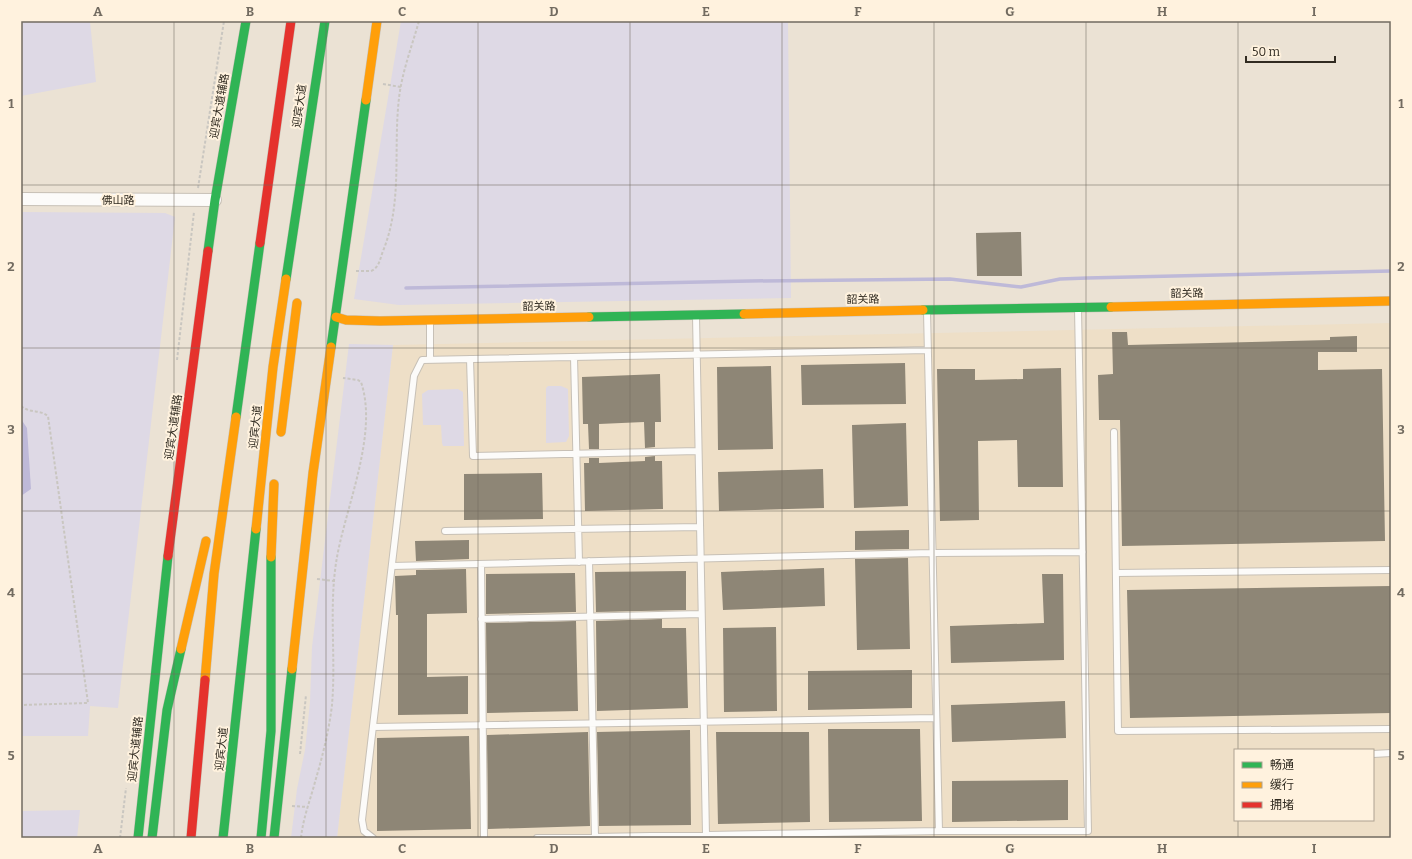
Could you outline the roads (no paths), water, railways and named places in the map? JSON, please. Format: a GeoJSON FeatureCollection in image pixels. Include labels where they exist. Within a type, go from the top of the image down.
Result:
{"type":"FeatureCollection","features":[{"type":"Feature","properties":{"kind":"main road","name":"迎宾大道辅路"},"geometry":{"type":"LineString","coordinates":[[138,838],[162,601],[215,200],[246,21]]}},
{"type":"Feature","properties":{"kind":"main road","name":"迎宾大道"},"geometry":{"type":"LineString","coordinates":[[191,838],[214,574],[291,21]]}},
{"type":"Feature","properties":{"kind":"main road","name":"迎宾大道"},"geometry":{"type":"LineString","coordinates":[[223,838],[273,367],[315,78],[325,21]]}},
{"type":"Feature","properties":{"kind":"main road"},"geometry":{"type":"LineString","coordinates":[[274,838],[313,473],[377,21]]}},
{"type":"Feature","properties":{"kind":"main road"},"geometry":{"type":"LineString","coordinates":[[241,311],[283,72]]}},
{"type":"Feature","properties":{"kind":"main road"},"geometry":{"type":"LineString","coordinates":[[302,235],[315,78]]}},
{"type":"Feature","properties":{"kind":"main road"},"geometry":{"type":"LineString","coordinates":[[280,439],[298,290]]}},
{"type":"Feature","properties":{"kind":"main road","name":"韶关路"},"geometry":{"type":"LineString","coordinates":[[336,317],[346,320],[380,321],[1391,301]]}},
{"type":"Feature","properties":{"kind":"main road"},"geometry":{"type":"LineString","coordinates":[[261,838],[271,731],[272,654],[270,580],[276,471]]}},
{"type":"Feature","properties":{"kind":"main road"},"geometry":{"type":"LineString","coordinates":[[152,838],[167,710],[208,530]]}},
{"type":"Feature","properties":{"kind":"street","name":"佛山路"},"geometry":{"type":"LineString","coordinates":[[21,199],[215,200]]}},
{"type":"Feature","properties":{"kind":"lane"},"geometry":{"type":"LineString","coordinates":[[537,838],[938,831],[1088,831],[1078,307]]}},
{"type":"Feature","properties":{"kind":"lane"},"geometry":{"type":"LineString","coordinates":[[927,310],[938,831]]}},
{"type":"Feature","properties":{"kind":"lane"},"geometry":{"type":"LineString","coordinates":[[696,315],[706,835]]}},
{"type":"Feature","properties":{"kind":"lane"},"geometry":{"type":"LineString","coordinates":[[430,320],[430,360]]}},
{"type":"Feature","properties":{"kind":"lane"},"geometry":{"type":"LineString","coordinates":[[373,838],[364,831],[362,820],[414,376],[422,360],[928,350]]}},
{"type":"Feature","properties":{"kind":"lane"},"geometry":{"type":"LineString","coordinates":[[574,357],[579,562]]}},
{"type":"Feature","properties":{"kind":"lane"},"geometry":{"type":"LineString","coordinates":[[470,359],[473,456],[698,451]]}},
{"type":"Feature","properties":{"kind":"lane"},"geometry":{"type":"LineString","coordinates":[[1114,432],[1118,731],[1391,728]]}},
{"type":"Feature","properties":{"kind":"lane"},"geometry":{"type":"LineString","coordinates":[[445,531],[700,527]]}},
{"type":"Feature","properties":{"kind":"lane"},"geometry":{"type":"LineString","coordinates":[[392,566],[932,553],[1083,552]]}},
{"type":"Feature","properties":{"kind":"lane"},"geometry":{"type":"LineString","coordinates":[[589,561],[594,837]]}},
{"type":"Feature","properties":{"kind":"lane"},"geometry":{"type":"LineString","coordinates":[[481,564],[484,838]]}},
{"type":"Feature","properties":{"kind":"lane"},"geometry":{"type":"LineString","coordinates":[[1116,573],[1391,570]]}},
{"type":"Feature","properties":{"kind":"lane"},"geometry":{"type":"LineString","coordinates":[[481,619],[701,614]]}},
{"type":"Feature","properties":{"kind":"lane"},"geometry":{"type":"LineString","coordinates":[[373,727],[483,724],[936,718]]}},
{"type":"Feature","properties":{"kind":"lane"},"geometry":{"type":"LineString","coordinates":[[1374,754],[1391,753]]}},
{"type":"Feature","properties":{"kind":"waterway"},"geometry":{"type":"LineString","coordinates":[[406,288],[750,281],[950,279],[1021,287],[1060,279],[1391,271]]}}]}
